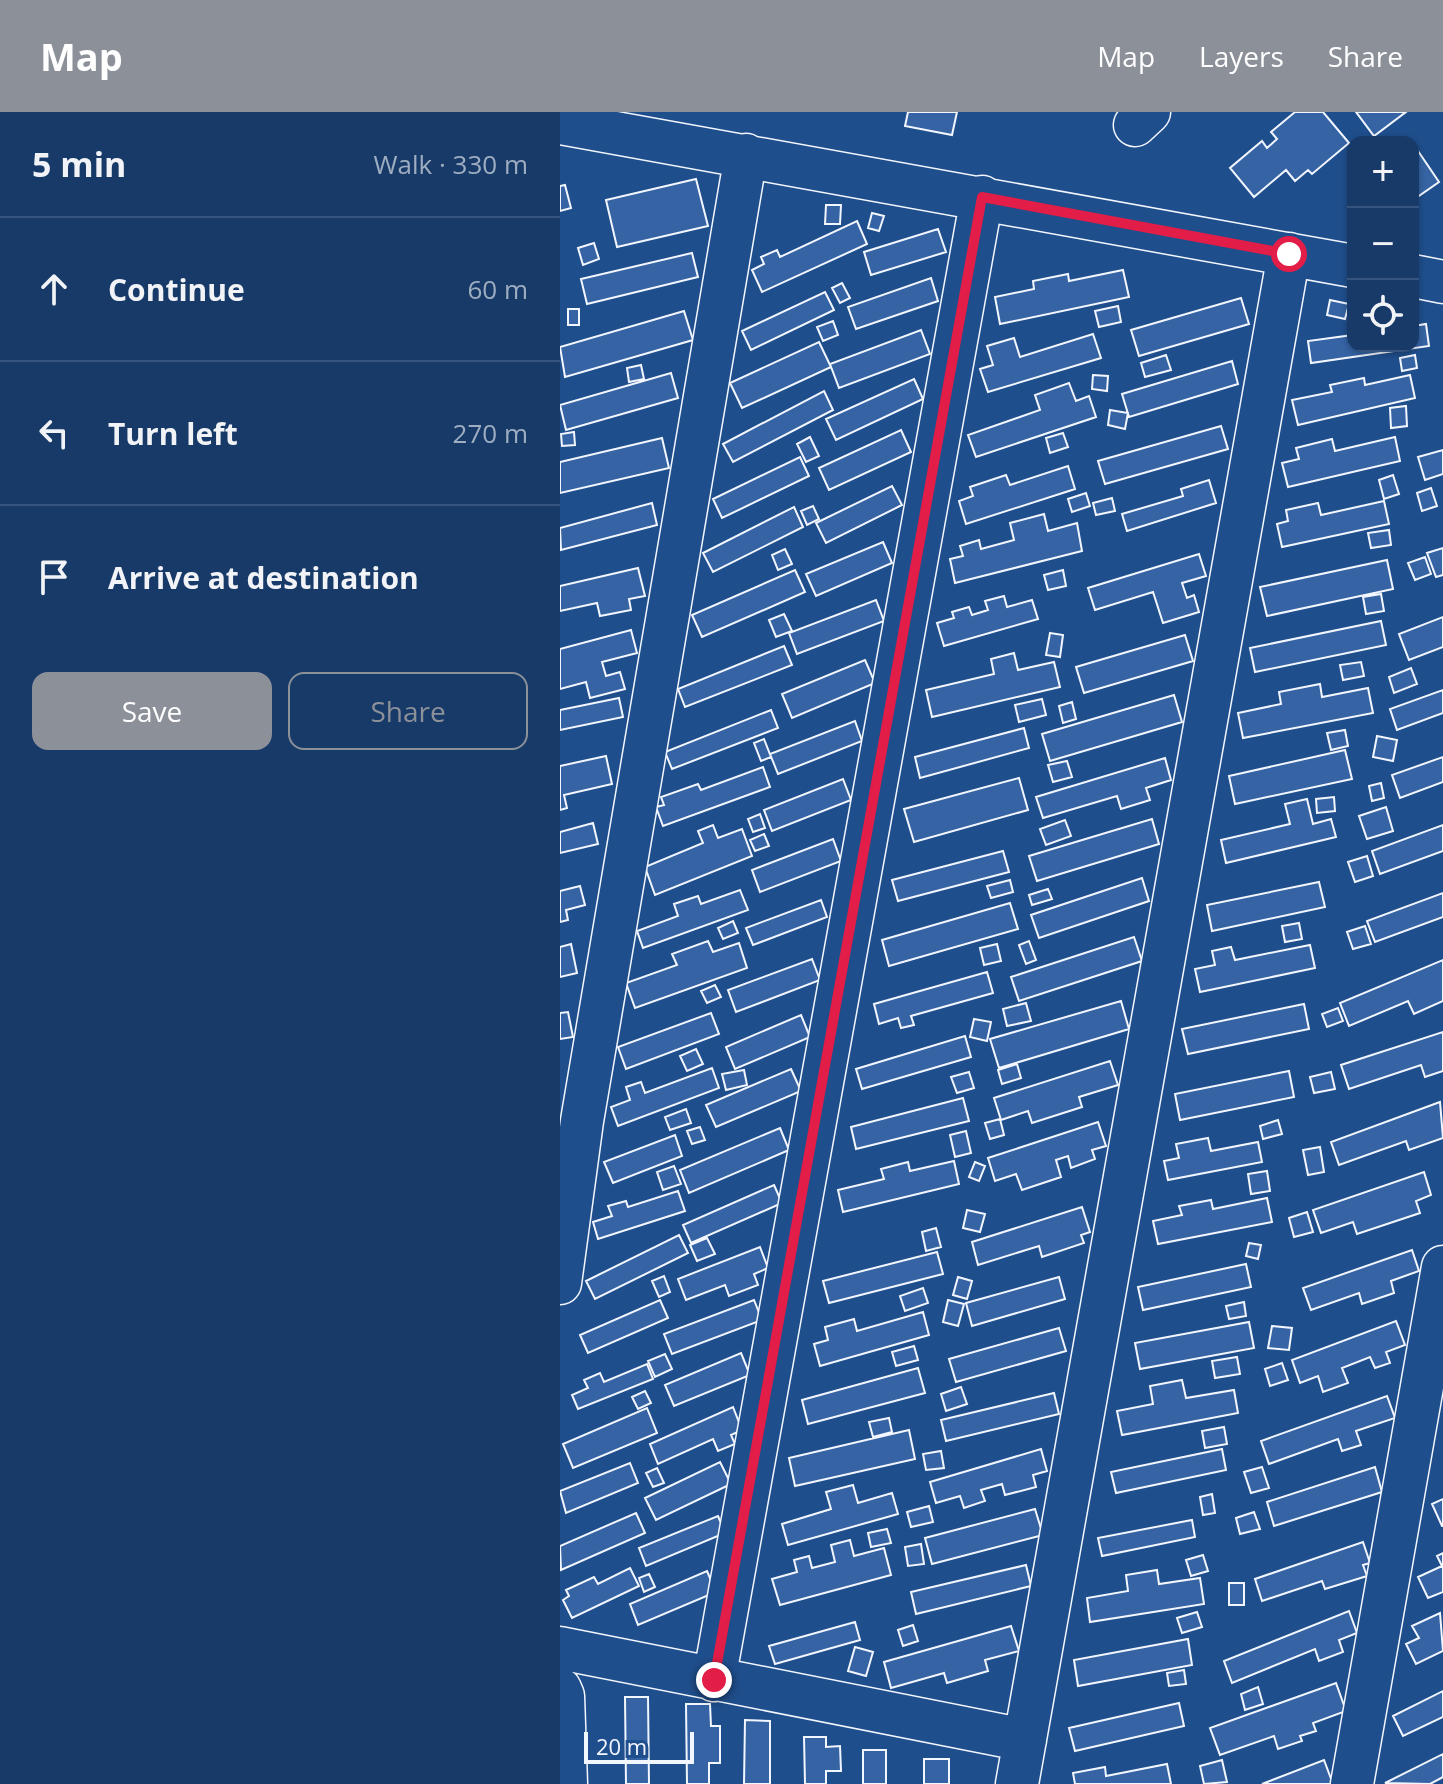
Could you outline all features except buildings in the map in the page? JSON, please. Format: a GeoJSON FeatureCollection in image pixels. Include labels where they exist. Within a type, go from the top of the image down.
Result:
{"type":"FeatureCollection","features":[{"type":"Feature","properties":{"kind":"street"},"geometry":{"type":"LineString","coordinates":[[560,123],[1347,265]]}},
{"type":"Feature","properties":{"kind":"street"},"geometry":{"type":"LineString","coordinates":[[560,1283],[587,1090],[746,155]]}},
{"type":"Feature","properties":{"kind":"street"},"geometry":{"type":"LineString","coordinates":[[714,1680],[982,197]]}},
{"type":"Feature","properties":{"kind":"street"},"geometry":{"type":"LineString","coordinates":[[1017,1784],[1289,254]]}},
{"type":"Feature","properties":{"kind":"street"},"geometry":{"type":"LineString","coordinates":[[1419,277],[1443,282]]}},
{"type":"Feature","properties":{"kind":"street"},"geometry":{"type":"LineString","coordinates":[[1352,1784],[1443,1267]]}},
{"type":"Feature","properties":{"kind":"street"},"geometry":{"type":"LineString","coordinates":[[560,1648],[1025,1740]]}},
{"type":"Feature","properties":{"kind":"street"},"geometry":{"type":"LineString","coordinates":[[560,1689],[563,1696],[564,1780]]}},
{"type":"Feature","properties":{"kind":"route"},"geometry":{"type":"LineString","coordinates":[[714,1680],[982,197],[1289,254]]}}]}
